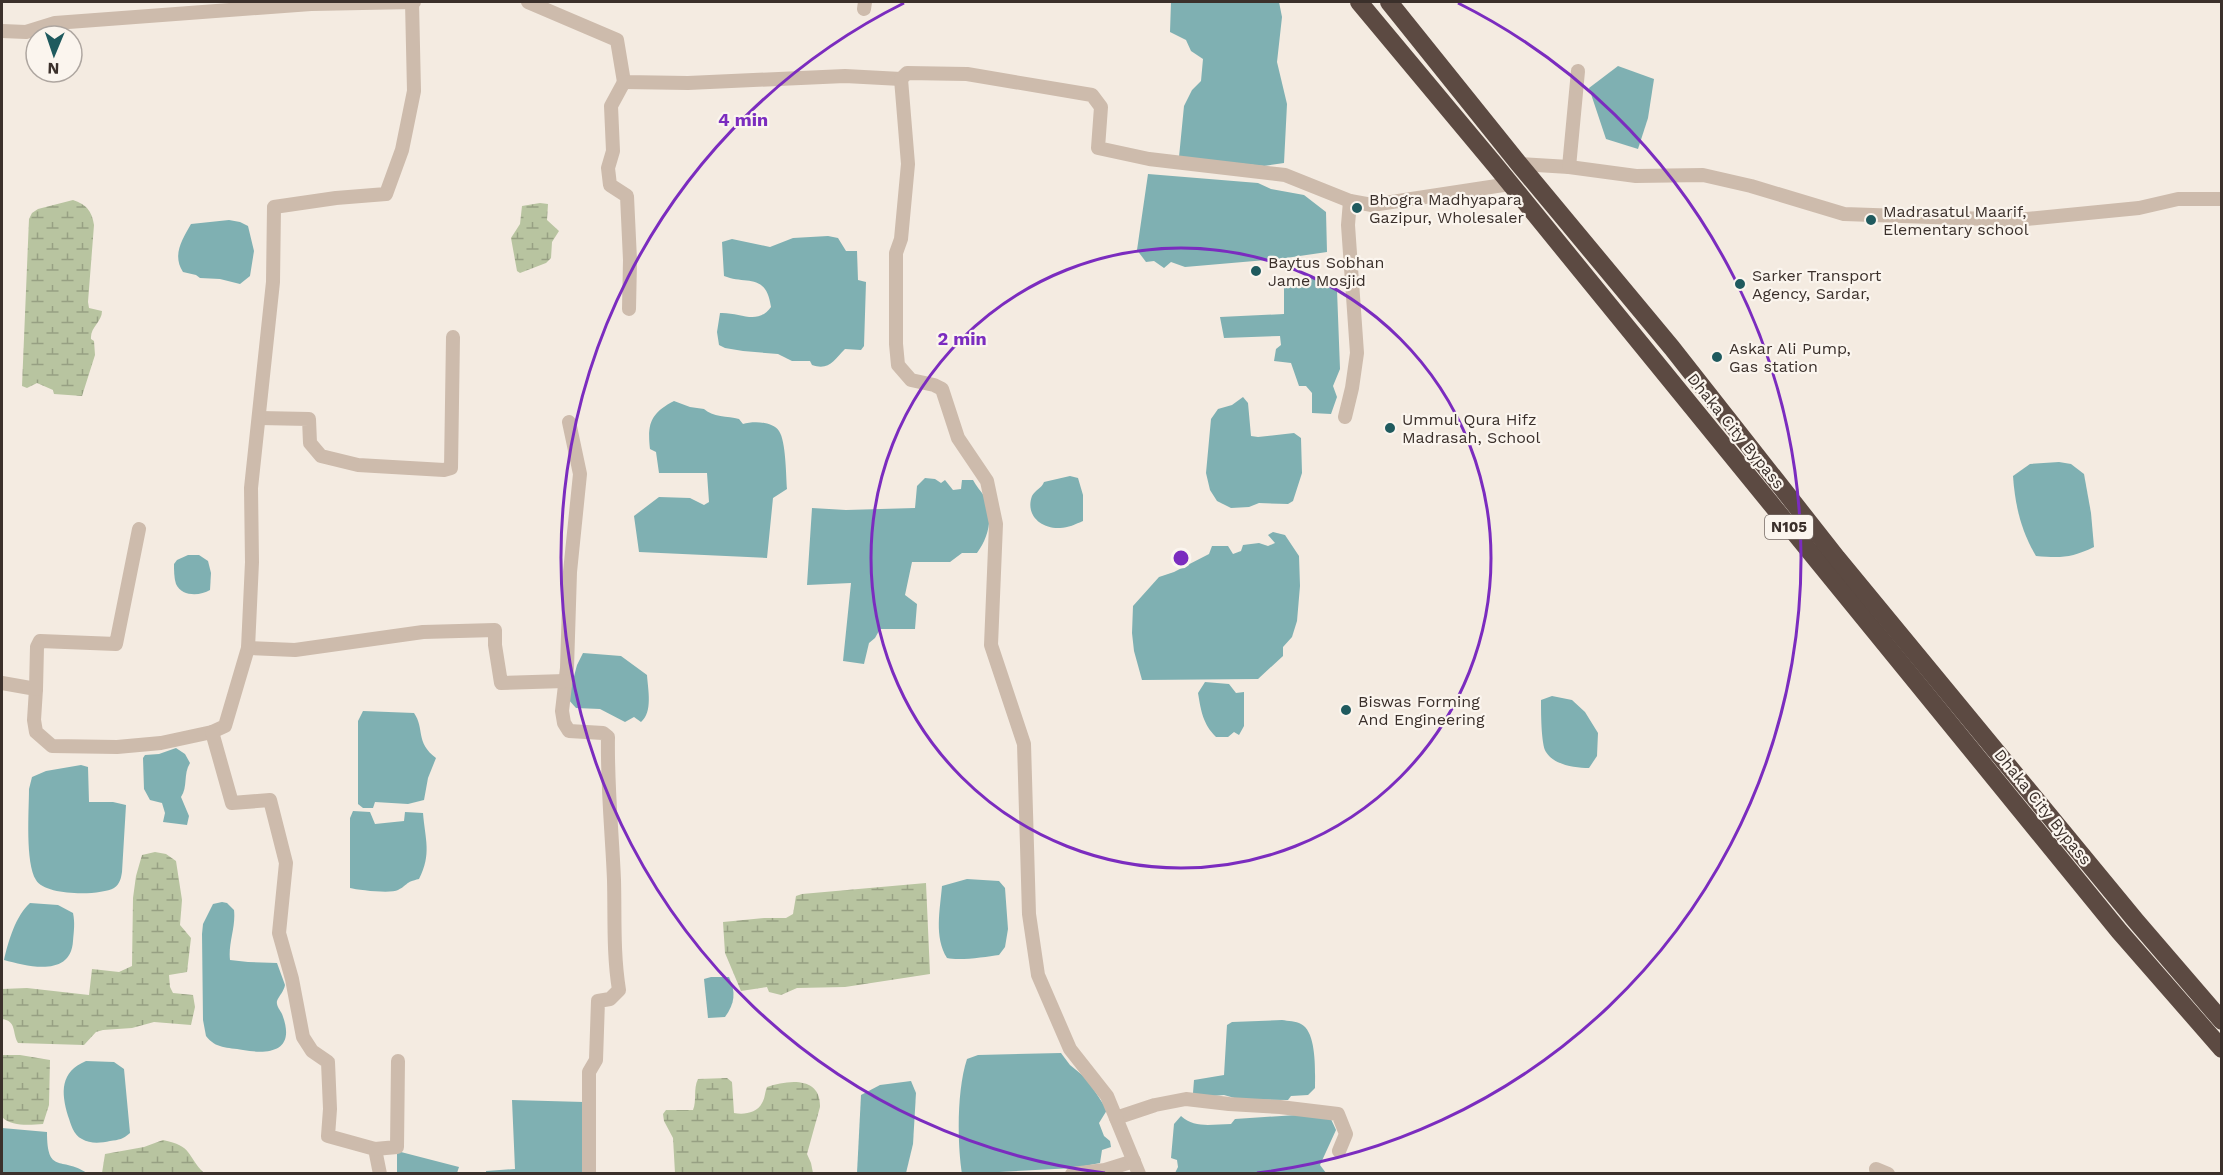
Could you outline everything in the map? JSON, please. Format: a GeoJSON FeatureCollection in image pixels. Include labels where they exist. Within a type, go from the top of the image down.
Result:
{"type":"FeatureCollection","features":[{"type":"Feature","properties":{"kind":"highway","name":"Dhaka City Bypass"},"geometry":{"type":"LineString","coordinates":[[1359,2],[2119,931],[2222,1049]]}},
{"type":"Feature","properties":{"kind":"highway"},"geometry":{"type":"LineString","coordinates":[[1393,3],[1520,164],[1672,348],[1852,576],[2129,912],[2222,1021]]}},
{"type":"Feature","properties":{"kind":"street"},"geometry":{"type":"LineString","coordinates":[[2,31],[26,32],[55,22],[311,3],[413,2],[414,91],[402,150],[386,194],[274,207],[273,282],[252,488],[252,562],[248,648],[225,726],[212,732],[161,743],[117,747],[52,746],[36,732],[34,720],[37,647],[40,640],[116,644],[139,529]]}},
{"type":"Feature","properties":{"kind":"street"},"geometry":{"type":"LineString","coordinates":[[528,2],[617,40],[624,82],[611,106],[613,151],[608,168],[610,185],[627,196],[630,260],[629,309]]}},
{"type":"Feature","properties":{"kind":"street"},"geometry":{"type":"LineString","coordinates":[[1569,167],[1578,71]]}},
{"type":"Feature","properties":{"kind":"street"},"geometry":{"type":"LineString","coordinates":[[624,82],[688,83],[845,76],[901,79],[907,73],[967,74],[1092,95],[1101,107],[1098,148],[1149,159],[1285,175],[1350,201],[1372,205],[1510,184]]}},
{"type":"Feature","properties":{"kind":"street"},"geometry":{"type":"LineString","coordinates":[[901,79],[908,164],[901,239],[896,253],[898,365],[911,380],[942,389],[958,438],[987,481],[996,524],[991,645],[1024,744],[1029,914],[1038,975],[1070,1049],[1107,1096],[1136,1167],[1072,1173]]}},
{"type":"Feature","properties":{"kind":"street"},"geometry":{"type":"LineString","coordinates":[[1520,164],[1569,167],[1636,176],[1703,175],[1751,186],[1844,214],[2017,220],[2139,208],[2178,199],[2222,199]]}},
{"type":"Feature","properties":{"kind":"street"},"geometry":{"type":"LineString","coordinates":[[1345,417],[1357,353],[1348,225],[1350,201]]}},
{"type":"Feature","properties":{"kind":"street"},"geometry":{"type":"LineString","coordinates":[[260,418],[309,419],[310,443],[321,456],[358,465],[444,470],[451,468],[453,337]]}},
{"type":"Feature","properties":{"kind":"street"},"geometry":{"type":"LineString","coordinates":[[569,422],[580,474],[568,592],[566,681],[562,711],[564,723],[569,731],[603,734],[608,737],[614,885],[614,952],[619,990],[610,999],[598,1001],[596,1060],[589,1072],[589,1173]]}},
{"type":"Feature","properties":{"kind":"street"},"geometry":{"type":"LineString","coordinates":[[248,648],[295,650],[423,632],[495,630],[501,683],[566,681]]}},
{"type":"Feature","properties":{"kind":"street"},"geometry":{"type":"LineString","coordinates":[[2,683],[36,689]]}},
{"type":"Feature","properties":{"kind":"street"},"geometry":{"type":"LineString","coordinates":[[212,732],[232,802],[270,800],[286,863],[279,933],[292,979],[303,1037],[312,1051],[328,1062],[330,1109],[328,1137],[375,1149],[397,1147],[398,1061]]}},
{"type":"Feature","properties":{"kind":"street"},"geometry":{"type":"LineString","coordinates":[[1116,1118],[1155,1105],[1186,1099],[1338,1114],[1346,1134],[1339,1151]]}},
{"type":"Feature","properties":{"kind":"street"},"geometry":{"type":"LineString","coordinates":[[375,1149],[380,1173]]}},
{"type":"Feature","properties":{"kind":"green space"},"geometry":{"type":"Polygon","coordinates":[[[73,200],[88,209],[93,220],[88,302],[89,308],[102,311],[91,335],[95,355],[82,396],[54,394],[53,390],[37,383],[27,388],[22,386],[29,219],[38,209],[73,200]]]}},
{"type":"Feature","properties":{"kind":"green space"},"geometry":{"type":"Polygon","coordinates":[[[548,204],[547,220],[559,231],[552,242],[551,258],[546,263],[520,273],[517,271],[511,238],[520,224],[522,206],[548,204]]]}},
{"type":"Feature","properties":{"kind":"green space"},"geometry":{"type":"Polygon","coordinates":[[[155,852],[166,854],[176,861],[182,900],[180,925],[191,938],[187,972],[169,975],[170,987],[173,993],[193,995],[195,1007],[191,1025],[154,1022],[132,1028],[103,1030],[96,1032],[84,1045],[18,1043],[10,1022],[2,1019],[2,989],[27,988],[89,995],[92,969],[119,972],[132,966],[133,898],[136,876],[142,855],[155,852]]]}},
{"type":"Feature","properties":{"kind":"green space"},"geometry":{"type":"Polygon","coordinates":[[[926,883],[930,974],[845,987],[797,988],[781,995],[769,992],[767,987],[741,991],[725,953],[723,922],[786,918],[793,914],[796,896],[802,894],[926,883]]]}},
{"type":"Feature","properties":{"kind":"green space"},"geometry":{"type":"Polygon","coordinates":[[[2,1055],[20,1055],[50,1060],[49,1105],[43,1124],[16,1124],[2,1117],[2,1055]]]}},
{"type":"Feature","properties":{"kind":"green space"},"geometry":{"type":"Polygon","coordinates":[[[727,1078],[732,1082],[734,1113],[738,1114],[757,1109],[763,1101],[767,1087],[793,1082],[809,1085],[815,1090],[819,1097],[820,1107],[807,1154],[813,1173],[675,1173],[673,1138],[663,1114],[666,1110],[693,1110],[698,1079],[727,1078]]]}},
{"type":"Feature","properties":{"kind":"green space"},"geometry":{"type":"Polygon","coordinates":[[[163,1140],[184,1148],[204,1173],[102,1173],[105,1154],[144,1147],[163,1140]]]}},
{"type":"Feature","properties":{"kind":"water"},"geometry":{"type":"Polygon","coordinates":[[[1171,2],[1279,2],[1282,17],[1277,62],[1287,104],[1284,163],[1264,166],[1179,157],[1184,106],[1192,90],[1201,81],[1203,59],[1191,51],[1186,40],[1170,32],[1171,2]]]}},
{"type":"Feature","properties":{"kind":"water"},"geometry":{"type":"Polygon","coordinates":[[[1618,66],[1654,79],[1648,118],[1638,149],[1606,139],[1589,88],[1618,66]]]}},
{"type":"Feature","properties":{"kind":"water"},"geometry":{"type":"Polygon","coordinates":[[[1148,174],[1258,183],[1271,189],[1304,195],[1326,212],[1327,252],[1279,259],[1185,267],[1171,262],[1164,268],[1154,261],[1146,262],[1137,250],[1148,174]]]}},
{"type":"Feature","properties":{"kind":"water"},"geometry":{"type":"Polygon","coordinates":[[[229,220],[248,226],[254,251],[250,276],[240,284],[220,279],[200,278],[183,272],[178,254],[191,224],[229,220]]]}},
{"type":"Feature","properties":{"kind":"water"},"geometry":{"type":"Polygon","coordinates":[[[828,236],[838,238],[846,251],[857,251],[858,280],[866,282],[864,346],[861,350],[845,349],[831,363],[823,367],[812,365],[810,361],[792,361],[778,354],[743,351],[719,345],[717,332],[720,313],[754,317],[766,313],[771,307],[765,289],[760,284],[724,276],[722,242],[732,239],[770,247],[793,238],[828,236]]]}},
{"type":"Feature","properties":{"kind":"water"},"geometry":{"type":"Polygon","coordinates":[[[1308,278],[1329,279],[1337,290],[1340,369],[1333,386],[1337,397],[1331,414],[1312,413],[1312,393],[1306,386],[1299,386],[1291,363],[1274,361],[1276,349],[1281,345],[1280,336],[1224,338],[1220,317],[1284,314],[1284,283],[1300,284],[1308,278]]]}},
{"type":"Feature","properties":{"kind":"water"},"geometry":{"type":"Polygon","coordinates":[[[1243,397],[1248,403],[1251,436],[1294,433],[1301,438],[1302,473],[1293,501],[1288,504],[1259,503],[1249,507],[1231,508],[1217,501],[1210,490],[1206,473],[1211,419],[1218,409],[1232,405],[1243,397]]]}},
{"type":"Feature","properties":{"kind":"water"},"geometry":{"type":"Polygon","coordinates":[[[674,401],[704,409],[716,415],[739,419],[743,424],[757,422],[772,425],[779,431],[784,450],[787,489],[773,498],[767,558],[639,552],[634,516],[659,497],[690,498],[704,505],[709,502],[707,473],[659,473],[656,452],[650,449],[649,432],[652,420],[660,410],[674,401]]]}},
{"type":"Feature","properties":{"kind":"water"},"geometry":{"type":"Polygon","coordinates":[[[2059,462],[2071,464],[2084,474],[2094,547],[2066,556],[2036,556],[2026,537],[2020,518],[2013,476],[2030,464],[2059,462]]]}},
{"type":"Feature","properties":{"kind":"water"},"geometry":{"type":"Polygon","coordinates":[[[1070,476],[1078,478],[1083,495],[1083,521],[1069,527],[1053,528],[1036,520],[1030,503],[1035,492],[1044,482],[1070,476]]]}},
{"type":"Feature","properties":{"kind":"water"},"geometry":{"type":"Polygon","coordinates":[[[925,478],[935,479],[941,483],[945,480],[953,490],[961,489],[962,480],[973,480],[984,496],[989,511],[989,526],[985,540],[977,553],[962,553],[950,562],[912,562],[905,595],[917,604],[915,629],[880,629],[869,643],[864,664],[843,661],[851,583],[807,585],[812,508],[846,510],[915,508],[917,486],[925,478]]]}},
{"type":"Feature","properties":{"kind":"water"},"geometry":{"type":"Polygon","coordinates":[[[1273,532],[1285,535],[1299,556],[1300,586],[1297,621],[1292,637],[1283,647],[1283,656],[1258,679],[1142,680],[1134,651],[1133,606],[1159,577],[1209,554],[1212,546],[1228,546],[1233,554],[1241,551],[1243,545],[1259,543],[1268,546],[1275,543],[1268,535],[1273,532]]]}},
{"type":"Feature","properties":{"kind":"water"},"geometry":{"type":"Polygon","coordinates":[[[188,555],[199,555],[208,561],[211,573],[210,590],[192,594],[182,591],[176,584],[174,564],[188,555]]]}},
{"type":"Feature","properties":{"kind":"water"},"geometry":{"type":"Polygon","coordinates":[[[583,653],[621,656],[647,675],[648,707],[645,718],[641,722],[634,717],[625,722],[600,709],[576,708],[568,699],[577,665],[583,653]]]}},
{"type":"Feature","properties":{"kind":"water"},"geometry":{"type":"Polygon","coordinates":[[[1205,682],[1229,684],[1236,693],[1244,692],[1244,726],[1239,735],[1234,732],[1228,737],[1216,737],[1208,727],[1198,693],[1205,682]]]}},
{"type":"Feature","properties":{"kind":"water"},"geometry":{"type":"Polygon","coordinates":[[[1552,696],[1572,700],[1585,712],[1598,733],[1597,756],[1589,768],[1559,763],[1546,752],[1542,735],[1541,700],[1552,696]]]}},
{"type":"Feature","properties":{"kind":"water"},"geometry":{"type":"Polygon","coordinates":[[[363,711],[414,713],[425,746],[436,758],[428,778],[424,800],[408,804],[375,802],[373,808],[363,808],[358,804],[358,721],[363,711]]]}},
{"type":"Feature","properties":{"kind":"water"},"geometry":{"type":"Polygon","coordinates":[[[176,748],[185,754],[190,763],[181,797],[189,816],[187,825],[163,822],[165,813],[162,803],[150,800],[144,789],[143,758],[145,755],[159,754],[176,748]]]}},
{"type":"Feature","properties":{"kind":"water"},"geometry":{"type":"Polygon","coordinates":[[[81,765],[88,767],[89,802],[113,802],[126,805],[121,879],[118,885],[107,891],[73,893],[50,889],[36,880],[30,862],[29,789],[32,777],[46,771],[81,765]]]}},
{"type":"Feature","properties":{"kind":"water"},"geometry":{"type":"Polygon","coordinates":[[[353,811],[370,812],[375,824],[404,821],[405,812],[423,813],[427,854],[419,879],[389,892],[350,888],[350,818],[353,811]]]}},
{"type":"Feature","properties":{"kind":"water"},"geometry":{"type":"Polygon","coordinates":[[[967,879],[999,881],[1005,888],[1008,929],[1005,947],[999,955],[952,959],[947,958],[943,950],[939,932],[942,886],[967,879]]]}},
{"type":"Feature","properties":{"kind":"water"},"geometry":{"type":"Polygon","coordinates":[[[30,903],[58,905],[73,913],[74,930],[70,952],[65,960],[57,965],[36,967],[4,960],[10,937],[30,903]]]}},
{"type":"Feature","properties":{"kind":"water"},"geometry":{"type":"Polygon","coordinates":[[[227,903],[234,910],[230,960],[277,963],[285,985],[277,1003],[286,1026],[286,1036],[279,1047],[272,1050],[263,1052],[222,1047],[206,1036],[203,1020],[203,924],[213,904],[227,903]]]}},
{"type":"Feature","properties":{"kind":"water"},"geometry":{"type":"Polygon","coordinates":[[[729,977],[731,982],[733,997],[731,1007],[725,1017],[708,1018],[704,979],[729,977]]]}},
{"type":"Feature","properties":{"kind":"water"},"geometry":{"type":"Polygon","coordinates":[[[1282,1020],[1301,1024],[1310,1035],[1314,1053],[1315,1088],[1308,1095],[1291,1096],[1288,1100],[1238,1099],[1224,1095],[1201,1097],[1193,1093],[1194,1080],[1224,1075],[1227,1025],[1232,1022],[1282,1020]]]}},
{"type":"Feature","properties":{"kind":"water"},"geometry":{"type":"Polygon","coordinates":[[[1061,1053],[1070,1065],[1087,1079],[1107,1110],[1099,1123],[1111,1147],[1102,1150],[1100,1163],[1074,1168],[962,1174],[959,1116],[961,1085],[967,1059],[978,1055],[1061,1053]]]}},
{"type":"Feature","properties":{"kind":"water"},"geometry":{"type":"Polygon","coordinates":[[[86,1061],[114,1062],[124,1069],[130,1133],[123,1138],[103,1142],[85,1141],[76,1135],[73,1129],[64,1099],[65,1084],[71,1071],[86,1061]]]}},
{"type":"Feature","properties":{"kind":"water"},"geometry":{"type":"Polygon","coordinates":[[[911,1081],[916,1093],[913,1144],[906,1173],[857,1173],[861,1095],[880,1085],[911,1081]]]}},
{"type":"Feature","properties":{"kind":"water"},"geometry":{"type":"Polygon","coordinates":[[[512,1100],[584,1102],[583,1173],[486,1174],[486,1171],[515,1169],[512,1100]]]}},
{"type":"Feature","properties":{"kind":"water"},"geometry":{"type":"Polygon","coordinates":[[[1312,1114],[1330,1117],[1336,1130],[1320,1165],[1326,1173],[1175,1173],[1178,1167],[1177,1160],[1171,1158],[1174,1124],[1181,1116],[1192,1123],[1211,1125],[1231,1124],[1235,1119],[1312,1114]]]}},
{"type":"Feature","properties":{"kind":"water"},"geometry":{"type":"Polygon","coordinates":[[[2,1128],[47,1132],[50,1154],[53,1159],[87,1173],[2,1173],[2,1128]]]}},
{"type":"Feature","properties":{"kind":"water"},"geometry":{"type":"Polygon","coordinates":[[[397,1151],[459,1167],[457,1173],[397,1174],[397,1151]]]}},
{"type":"Feature","properties":{"kind":"place","name":"Bhogra Madhyapara Gazipur, Wholesaler"},"geometry":{"type":"Point","coordinates":[1357,208]}},
{"type":"Feature","properties":{"kind":"place","name":"Madrasatul Maarif, Elementary school"},"geometry":{"type":"Point","coordinates":[1871,220]}},
{"type":"Feature","properties":{"kind":"place","name":"Baytus Sobhan Jame Mosjid"},"geometry":{"type":"Point","coordinates":[1256,271]}},
{"type":"Feature","properties":{"kind":"place","name":"Sarker Transport Agency, Sardar,"},"geometry":{"type":"Point","coordinates":[1740,284]}},
{"type":"Feature","properties":{"kind":"place","name":"Askar Ali Pump, Gas station"},"geometry":{"type":"Point","coordinates":[1717,357]}},
{"type":"Feature","properties":{"kind":"place","name":"Ummul Qura Hifz Madrasah, School"},"geometry":{"type":"Point","coordinates":[1390,428]}},
{"type":"Feature","properties":{"kind":"place","name":"Biswas Forming And Engineering"},"geometry":{"type":"Point","coordinates":[1346,710]}}]}
